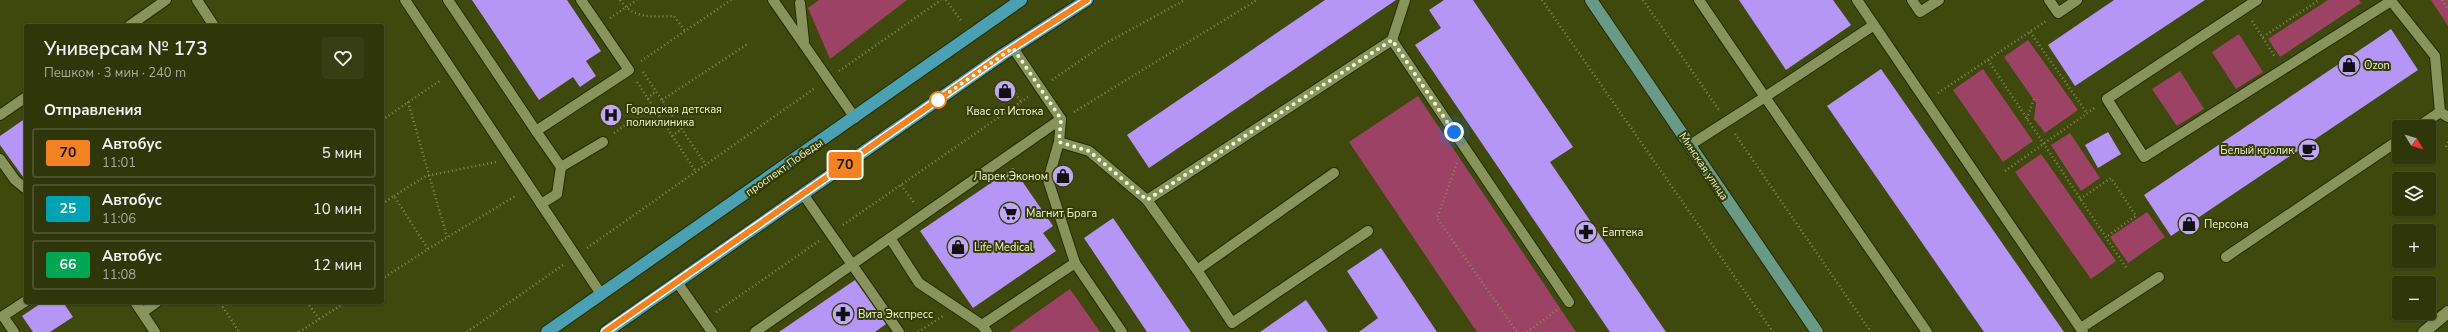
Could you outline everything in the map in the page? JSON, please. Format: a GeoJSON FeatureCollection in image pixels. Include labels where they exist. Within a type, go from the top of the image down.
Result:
{"type":"FeatureCollection","features":[{"type":"Feature","properties":{"kind":"main road","name":"проспект Победы"},"geometry":{"type":"LineString","coordinates":[[547,332],[855,118],[1021,0]]}},
{"type":"Feature","properties":{"kind":"main road"},"geometry":{"type":"LineString","coordinates":[[606,332],[1013,48],[1087,0]]}},
{"type":"Feature","properties":{"kind":"main road","name":"Минская улица"},"geometry":{"type":"LineString","coordinates":[[1590,0],[1817,332]]}},
{"type":"Feature","properties":{"kind":"street"},"geometry":{"type":"LineString","coordinates":[[2424,332],[2448,312]]}},
{"type":"Feature","properties":{"kind":"lane"},"geometry":{"type":"LineString","coordinates":[[132,24],[166,0]]}},
{"type":"Feature","properties":{"kind":"lane"},"geometry":{"type":"LineString","coordinates":[[197,0],[213,24]]}},
{"type":"Feature","properties":{"kind":"lane"},"geometry":{"type":"LineString","coordinates":[[405,0],[602,294]]}},
{"type":"Feature","properties":{"kind":"lane"},"geometry":{"type":"LineString","coordinates":[[448,0],[561,168],[557,194],[541,204]]}},
{"type":"Feature","properties":{"kind":"lane"},"geometry":{"type":"LineString","coordinates":[[536,131],[633,67],[598,26],[581,0]]}},
{"type":"Feature","properties":{"kind":"lane"},"geometry":{"type":"LineString","coordinates":[[773,0],[804,42],[855,118]]}},
{"type":"Feature","properties":{"kind":"lane"},"geometry":{"type":"LineString","coordinates":[[1147,200],[1392,40],[1405,0]]}},
{"type":"Feature","properties":{"kind":"lane"},"geometry":{"type":"LineString","coordinates":[[1699,0],[1927,332]]}},
{"type":"Feature","properties":{"kind":"lane"},"geometry":{"type":"LineString","coordinates":[[1857,0],[2082,330],[2159,277]]}},
{"type":"Feature","properties":{"kind":"lane"},"geometry":{"type":"LineString","coordinates":[[1912,0],[1920,12],[1939,0]]}},
{"type":"Feature","properties":{"kind":"lane"},"geometry":{"type":"LineString","coordinates":[[2049,0],[2058,13],[2077,0]]}},
{"type":"Feature","properties":{"kind":"lane"},"geometry":{"type":"LineString","coordinates":[[2257,0],[2107,99],[2144,157],[2391,0],[2435,56],[2444,115],[2433,120]]}},
{"type":"Feature","properties":{"kind":"lane"},"geometry":{"type":"LineString","coordinates":[[800,3],[804,42]]}},
{"type":"Feature","properties":{"kind":"lane"},"geometry":{"type":"LineString","coordinates":[[1690,145],[1874,25]]}},
{"type":"Feature","properties":{"kind":"lane"},"geometry":{"type":"LineString","coordinates":[[1392,40],[1569,302]]}},
{"type":"Feature","properties":{"kind":"lane"},"geometry":{"type":"LineString","coordinates":[[1013,48],[1061,119],[1059,142],[1048,180],[1075,263],[1122,332]]}},
{"type":"Feature","properties":{"kind":"lane"},"geometry":{"type":"LineString","coordinates":[[0,115],[24,98]]}},
{"type":"Feature","properties":{"kind":"lane"},"geometry":{"type":"LineString","coordinates":[[755,332],[1061,119]]}},
{"type":"Feature","properties":{"kind":"lane"},"geometry":{"type":"LineString","coordinates":[[561,168],[606,139]]}},
{"type":"Feature","properties":{"kind":"lane"},"geometry":{"type":"LineString","coordinates":[[1059,142],[1089,151],[1147,200],[1197,270],[1232,324],[1368,231]]}},
{"type":"Feature","properties":{"kind":"lane"},"geometry":{"type":"LineString","coordinates":[[2226,258],[2392,145]]}},
{"type":"Feature","properties":{"kind":"lane"},"geometry":{"type":"LineString","coordinates":[[0,159],[15,180],[24,187]]}},
{"type":"Feature","properties":{"kind":"lane"},"geometry":{"type":"LineString","coordinates":[[1197,270],[1334,174]]}},
{"type":"Feature","properties":{"kind":"lane"},"geometry":{"type":"LineString","coordinates":[[803,194],[899,332]]}},
{"type":"Feature","properties":{"kind":"lane"},"geometry":{"type":"LineString","coordinates":[[890,238],[919,283],[985,328],[1075,263]]}},
{"type":"Feature","properties":{"kind":"lane"},"geometry":{"type":"LineString","coordinates":[[677,282],[712,332]]}},
{"type":"Feature","properties":{"kind":"lane"},"geometry":{"type":"LineString","coordinates":[[14,332],[3,316],[24,301]]}},
{"type":"Feature","properties":{"kind":"lane"},"geometry":{"type":"LineString","coordinates":[[137,304],[155,332]]}},
{"type":"Feature","properties":{"kind":"lane"},"geometry":{"type":"LineString","coordinates":[[143,312],[154,304]]}},
{"type":"Feature","properties":{"kind":"path"},"geometry":{"type":"LineString","coordinates":[[620,0],[625,8],[647,18],[674,16],[685,31]]}},
{"type":"Feature","properties":{"kind":"path"},"geometry":{"type":"LineString","coordinates":[[598,26],[637,0]]}},
{"type":"Feature","properties":{"kind":"path"},"geometry":{"type":"LineString","coordinates":[[633,67],[731,0]]}},
{"type":"Feature","properties":{"kind":"path"},"geometry":{"type":"LineString","coordinates":[[467,332],[941,0]]}},
{"type":"Feature","properties":{"kind":"path"},"geometry":{"type":"LineString","coordinates":[[946,0],[962,22]]}},
{"type":"Feature","properties":{"kind":"path"},"geometry":{"type":"LineString","coordinates":[[704,321],[1106,43],[1185,0]]}},
{"type":"Feature","properties":{"kind":"path"},"geometry":{"type":"LineString","coordinates":[[1061,119],[1258,0]]}},
{"type":"Feature","properties":{"kind":"path"},"geometry":{"type":"LineString","coordinates":[[1542,0],[1773,332]]}},
{"type":"Feature","properties":{"kind":"path"},"geometry":{"type":"LineString","coordinates":[[1643,0],[1871,332]]}},
{"type":"Feature","properties":{"kind":"path"},"geometry":{"type":"LineString","coordinates":[[2263,37],[2318,0]]}},
{"type":"Feature","properties":{"kind":"path"},"geometry":{"type":"LineString","coordinates":[[2442,0],[2448,10]]}},
{"type":"Feature","properties":{"kind":"path"},"geometry":{"type":"LineString","coordinates":[[2245,8],[2283,70]]}},
{"type":"Feature","properties":{"kind":"path"},"geometry":{"type":"LineString","coordinates":[[1926,101],[2058,13]]}},
{"type":"Feature","properties":{"kind":"path"},"geometry":{"type":"LineString","coordinates":[[2030,32],[2087,113]]}},
{"type":"Feature","properties":{"kind":"path"},"geometry":{"type":"LineString","coordinates":[[662,100],[749,43]]}},
{"type":"Feature","properties":{"kind":"path"},"geometry":{"type":"LineString","coordinates":[[1988,60],[2128,269]]}},
{"type":"Feature","properties":{"kind":"path"},"geometry":{"type":"LineString","coordinates":[[633,67],[666,105],[706,165]]}},
{"type":"Feature","properties":{"kind":"path"},"geometry":{"type":"LineString","coordinates":[[633,67],[648,99],[696,172]]}},
{"type":"Feature","properties":{"kind":"path"},"geometry":{"type":"LineString","coordinates":[[384,119],[453,72]]}},
{"type":"Feature","properties":{"kind":"path"},"geometry":{"type":"LineString","coordinates":[[1008,84],[1021,101]]}},
{"type":"Feature","properties":{"kind":"path"},"geometry":{"type":"LineString","coordinates":[[648,99],[653,93],[657,93]]}},
{"type":"Feature","properties":{"kind":"path"},"geometry":{"type":"LineString","coordinates":[[2027,120],[2034,99]]}},
{"type":"Feature","properties":{"kind":"path"},"geometry":{"type":"LineString","coordinates":[[2005,171],[2107,99]]}},
{"type":"Feature","properties":{"kind":"path"},"geometry":{"type":"LineString","coordinates":[[408,102],[448,237]]}},
{"type":"Feature","properties":{"kind":"path"},"geometry":{"type":"LineString","coordinates":[[655,110],[660,111],[666,105]]}},
{"type":"Feature","properties":{"kind":"path"},"geometry":{"type":"LineString","coordinates":[[606,139],[653,106]]}},
{"type":"Feature","properties":{"kind":"path"},"geometry":{"type":"LineString","coordinates":[[672,136],[682,129]]}},
{"type":"Feature","properties":{"kind":"path"},"geometry":{"type":"LineString","coordinates":[[2448,142],[2446,147],[2448,148]]}},
{"type":"Feature","properties":{"kind":"path"},"geometry":{"type":"LineString","coordinates":[[1463,146],[1438,218],[1517,332]]}},
{"type":"Feature","properties":{"kind":"path"},"geometry":{"type":"LineString","coordinates":[[384,203],[430,176],[497,162],[502,168]]}},
{"type":"Feature","properties":{"kind":"path"},"geometry":{"type":"LineString","coordinates":[[2080,199],[2110,178],[2132,210],[2136,216],[2106,237]]}},
{"type":"Feature","properties":{"kind":"path"},"geometry":{"type":"LineString","coordinates":[[901,185],[923,215]]}},
{"type":"Feature","properties":{"kind":"path"},"geometry":{"type":"LineString","coordinates":[[384,276],[520,194],[515,187]]}},
{"type":"Feature","properties":{"kind":"path"},"geometry":{"type":"LineString","coordinates":[[394,196],[428,249]]}},
{"type":"Feature","properties":{"kind":"path"},"geometry":{"type":"LineString","coordinates":[[1527,332],[1569,302]]}},
{"type":"Feature","properties":{"kind":"path"},"geometry":{"type":"LineString","coordinates":[[227,304],[223,307],[239,332]]}},
{"type":"Feature","properties":{"kind":"path"},"geometry":{"type":"LineString","coordinates":[[308,304],[319,319]]}},
{"type":"Feature","properties":{"kind":"path"},"geometry":{"type":"LineString","coordinates":[[299,332],[343,304]]}},
{"type":"Feature","properties":{"kind":"shaded area"},"geometry":{"type":"Polygon","coordinates":[[[819,0],[907,0],[830,59],[808,8],[819,0]]]}},
{"type":"Feature","properties":{"kind":"shaded area"},"geometry":{"type":"Polygon","coordinates":[[[2328,0],[2359,0],[2361,3],[2280,57],[2268,39],[2328,0]]]}},
{"type":"Feature","properties":{"kind":"shaded area"},"geometry":{"type":"Polygon","coordinates":[[[2431,0],[2448,0],[2448,26],[2431,0]]]}},
{"type":"Feature","properties":{"kind":"shaded area"},"geometry":{"type":"Polygon","coordinates":[[[2239,34],[2263,72],[2236,89],[2212,52],[2239,34]]]}},
{"type":"Feature","properties":{"kind":"shaded area"},"geometry":{"type":"Polygon","coordinates":[[[2028,40],[2078,110],[2045,133],[2034,119],[2036,103],[2004,57],[2028,40]]]}},
{"type":"Feature","properties":{"kind":"shaded area"},"geometry":{"type":"Polygon","coordinates":[[[1983,69],[2033,141],[2003,162],[1953,90],[1983,69]]]}},
{"type":"Feature","properties":{"kind":"shaded area"},"geometry":{"type":"Polygon","coordinates":[[[2180,71],[2204,109],[2177,126],[2152,89],[2180,71]]]}},
{"type":"Feature","properties":{"kind":"shaded area"},"geometry":{"type":"Polygon","coordinates":[[[1418,96],[1576,332],[1477,332],[1349,142],[1418,96]]]}},
{"type":"Feature","properties":{"kind":"shaded area"},"geometry":{"type":"Polygon","coordinates":[[[2070,133],[2100,178],[2081,191],[2051,145],[2070,133]]]}},
{"type":"Feature","properties":{"kind":"shaded area"},"geometry":{"type":"Polygon","coordinates":[[[2041,154],[2116,261],[2091,279],[2015,172],[2041,154]]]}},
{"type":"Feature","properties":{"kind":"shaded area"},"geometry":{"type":"Polygon","coordinates":[[[2147,212],[2165,237],[2128,263],[2110,237],[2147,212]]]}},
{"type":"Feature","properties":{"kind":"shaded area"},"geometry":{"type":"Polygon","coordinates":[[[1070,289],[1100,332],[1009,332],[1070,289]]]}},
{"type":"Feature","properties":{"kind":"building"},"geometry":{"type":"Polygon","coordinates":[[[472,0],[567,0],[601,51],[586,61],[596,76],[580,87],[573,77],[539,100],[472,0]]]}},
{"type":"Feature","properties":{"kind":"building"},"geometry":{"type":"Polygon","coordinates":[[[1325,0],[1396,0],[1149,168],[1127,135],[1325,0]]]}},
{"type":"Feature","properties":{"kind":"building"},"geometry":{"type":"Polygon","coordinates":[[[1444,0],[1473,0],[1573,147],[1550,162],[1666,332],[1610,332],[1415,45],[1441,28],[1429,10],[1444,0]]]}},
{"type":"Feature","properties":{"kind":"building"},"geometry":{"type":"Polygon","coordinates":[[[1739,0],[1833,0],[1851,25],[1786,70],[1739,0]]]}},
{"type":"Feature","properties":{"kind":"building"},"geometry":{"type":"Polygon","coordinates":[[[2114,0],[2205,0],[2075,86],[2048,45],[2114,0]]]}},
{"type":"Feature","properties":{"kind":"building"},"geometry":{"type":"Polygon","coordinates":[[[2391,29],[2418,70],[2171,236],[2144,195],[2391,29]]]}},
{"type":"Feature","properties":{"kind":"building"},"geometry":{"type":"Polygon","coordinates":[[[1881,69],[2064,332],[1984,332],[1827,106],[1881,69]]]}},
{"type":"Feature","properties":{"kind":"building"},"geometry":{"type":"Polygon","coordinates":[[[24,119],[24,178],[0,145],[0,136],[24,119]]]}},
{"type":"Feature","properties":{"kind":"building"},"geometry":{"type":"Polygon","coordinates":[[[2108,132],[2121,154],[2098,168],[2085,145],[2108,132]]]}},
{"type":"Feature","properties":{"kind":"building"},"geometry":{"type":"Polygon","coordinates":[[[1013,168],[1053,226],[1043,233],[1056,251],[973,308],[920,231],[1013,168]]]}},
{"type":"Feature","properties":{"kind":"building"},"geometry":{"type":"Polygon","coordinates":[[[1113,218],[1191,332],[1147,332],[1084,238],[1113,218]]]}},
{"type":"Feature","properties":{"kind":"building"},"geometry":{"type":"Polygon","coordinates":[[[1381,248],[1437,332],[1359,332],[1378,318],[1347,271],[1381,248]]]}},
{"type":"Feature","properties":{"kind":"building"},"geometry":{"type":"Polygon","coordinates":[[[855,280],[886,324],[875,332],[779,332],[855,280]]]}},
{"type":"Feature","properties":{"kind":"building"},"geometry":{"type":"Polygon","coordinates":[[[1306,300],[1328,332],[1260,332],[1306,300]]]}},
{"type":"Feature","properties":{"kind":"building"},"geometry":{"type":"Polygon","coordinates":[[[40,304],[64,304],[73,317],[50,332],[33,332],[22,316],[40,304]]]}},
{"type":"Feature","properties":{"kind":"bus line","name":"70"},"geometry":{"type":"LineString","coordinates":[[605,332],[1002,55],[1087,0]]}},
{"type":"Feature","properties":{"kind":"place","name":"Ozon"},"geometry":{"type":"Point","coordinates":[2349,65]}},
{"type":"Feature","properties":{"kind":"place","name":"Квас от Истока"},"geometry":{"type":"Point","coordinates":[1005,91]}},
{"type":"Feature","properties":{"kind":"place","name":"Городская детская поликлиника"},"geometry":{"type":"Point","coordinates":[611,115]}},
{"type":"Feature","properties":{"kind":"place","name":"Белый кролик"},"geometry":{"type":"Point","coordinates":[2309,150]}},
{"type":"Feature","properties":{"kind":"place","name":"Ларек Эконом"},"geometry":{"type":"Point","coordinates":[1063,176]}},
{"type":"Feature","properties":{"kind":"place","name":"Магнит Брага"},"geometry":{"type":"Point","coordinates":[1010,213]}},
{"type":"Feature","properties":{"kind":"place","name":"Персона"},"geometry":{"type":"Point","coordinates":[2189,224]}},
{"type":"Feature","properties":{"kind":"place","name":"Еаптека"},"geometry":{"type":"Point","coordinates":[1586,232]}},
{"type":"Feature","properties":{"kind":"place","name":"Life Medical"},"geometry":{"type":"Point","coordinates":[958,247]}},
{"type":"Feature","properties":{"kind":"place","name":"Вита Экспресс"},"geometry":{"type":"Point","coordinates":[843,314]}},
{"type":"Feature","properties":{"kind":"route"},"geometry":{"type":"LineString","coordinates":[[938,100],[1013,48],[1061,119],[1059,142],[1089,151],[1147,200],[1392,40],[1454,132]]}}]}
